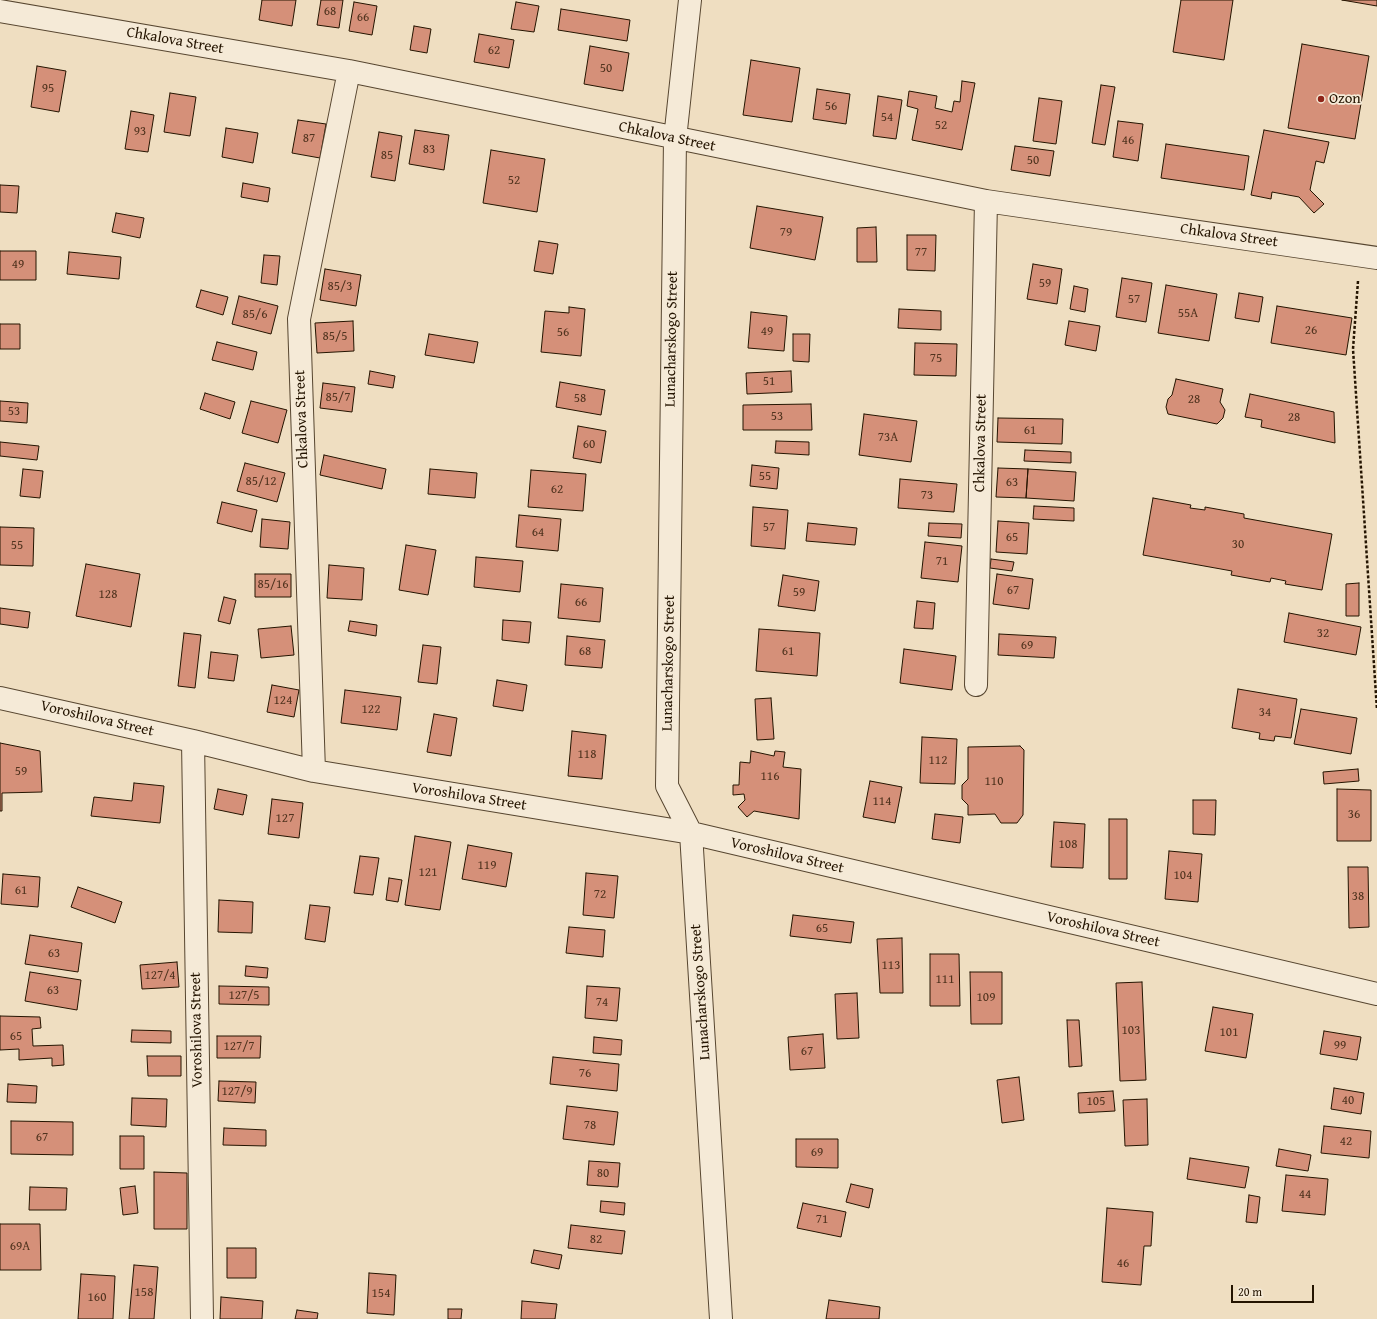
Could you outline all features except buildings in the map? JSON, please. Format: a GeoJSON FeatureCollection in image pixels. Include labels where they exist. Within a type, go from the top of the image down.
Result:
{"type":"FeatureCollection","features":[{"type":"Feature","properties":{"kind":"street","name":"Lunacharskogo Street"},"geometry":{"type":"LineString","coordinates":[[690,0],[674,139],[667,786],[691,833],[721,1319]]}},
{"type":"Feature","properties":{"kind":"street","name":"Chkalova Street"},"geometry":{"type":"LineString","coordinates":[[0,11],[349,71],[674,139],[986,201],[1369,256]]}},
{"type":"Feature","properties":{"kind":"street","name":"Chkalova Street"},"geometry":{"type":"LineString","coordinates":[[314,771],[299,319],[349,71]]}},
{"type":"Feature","properties":{"kind":"street","name":"Chkalova Street"},"geometry":{"type":"LineString","coordinates":[[976,685],[986,201]]}},
{"type":"Feature","properties":{"kind":"street","name":"Voroshilova Street"},"geometry":{"type":"LineString","coordinates":[[0,698],[193,741],[314,771],[691,833],[1377,994]]}},
{"type":"Feature","properties":{"kind":"street","name":"Voroshilova Street"},"geometry":{"type":"LineString","coordinates":[[193,741],[202,1319]]}},
{"type":"Feature","properties":{"kind":"path"},"geometry":{"type":"LineString","coordinates":[[1369,256],[1353,349],[1377,710]]}},
{"type":"Feature","properties":{"kind":"place","name":"Ozon"},"geometry":{"type":"Point","coordinates":[1321,99]}}]}
